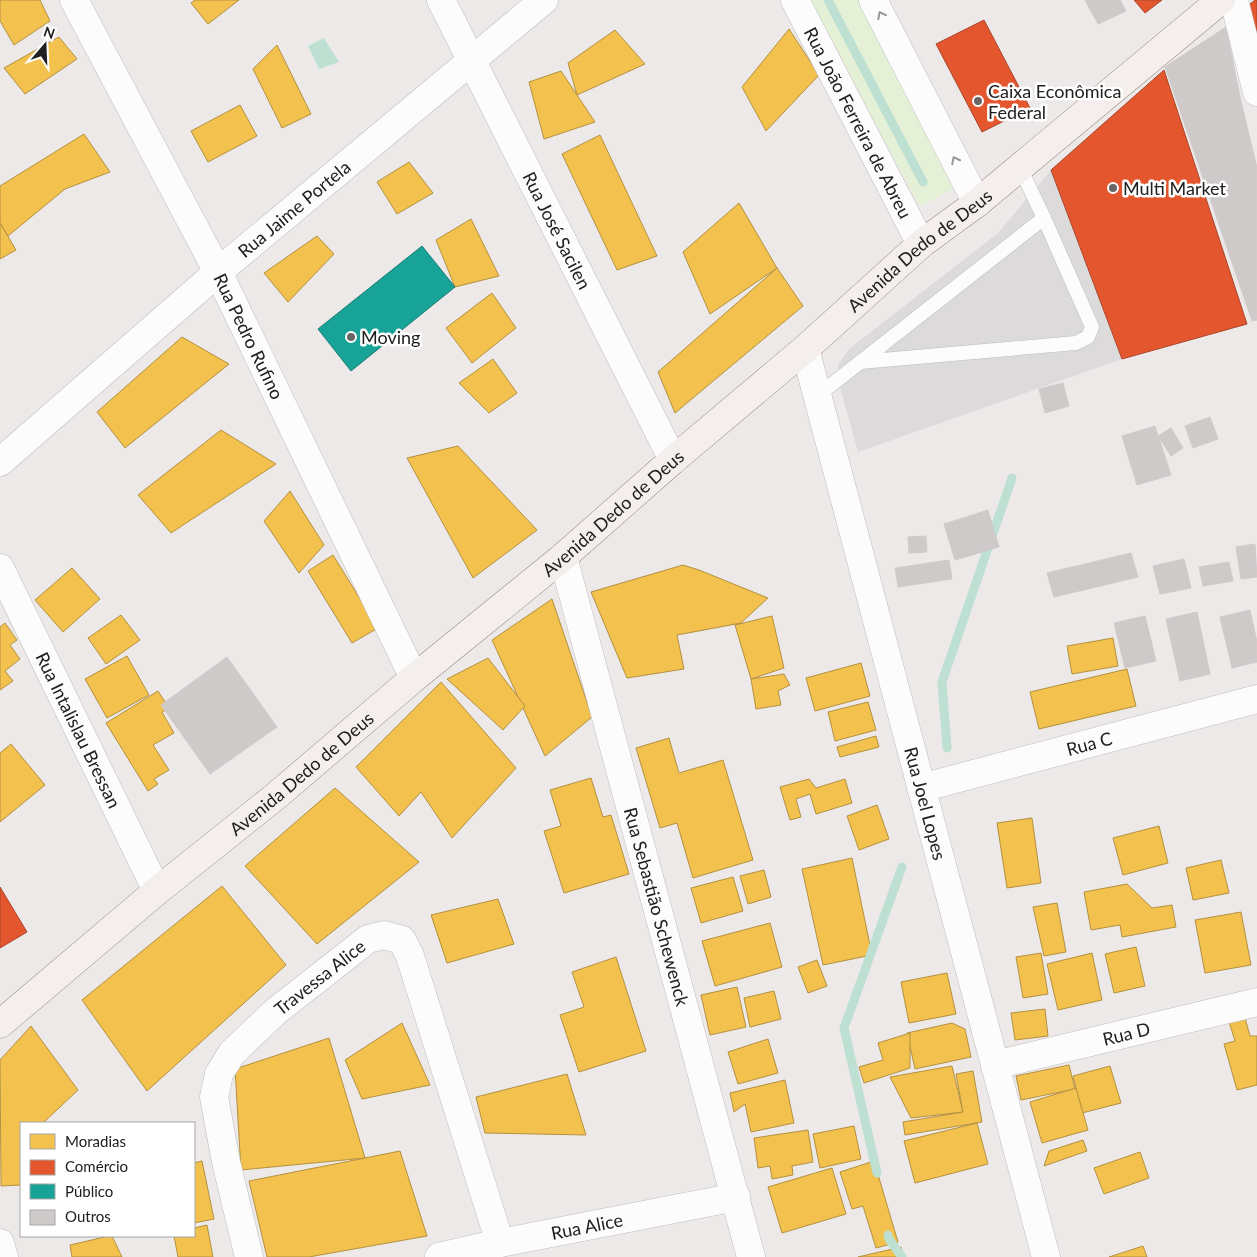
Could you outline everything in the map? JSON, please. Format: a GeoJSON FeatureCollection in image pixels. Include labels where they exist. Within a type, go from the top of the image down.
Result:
{"type":"FeatureCollection","features":[{"type":"Feature","properties":{"kind":"main road","name":"Avenida Dedo de Deus"},"geometry":{"type":"LineString","coordinates":[[0,1024],[157,891],[276,796],[414,678],[562,558],[673,460],[804,349],[921,244],[977,203],[1221,0]]}},
{"type":"Feature","properties":{"kind":"street","name":"Rua Pedro Rufino"},"geometry":{"type":"LineString","coordinates":[[74,0],[218,272],[414,678]]}},
{"type":"Feature","properties":{"kind":"street","name":"Rua José Sacilen"},"geometry":{"type":"LineString","coordinates":[[441,0],[673,460]]}},
{"type":"Feature","properties":{"kind":"street","name":"Rua Jaime Portela"},"geometry":{"type":"LineString","coordinates":[[0,462],[218,272],[544,0]]}},
{"type":"Feature","properties":{"kind":"street","name":"Rua João Ferreira de Abreu"},"geometry":{"type":"LineString","coordinates":[[795,0],[921,244]]}},
{"type":"Feature","properties":{"kind":"street"},"geometry":{"type":"LineString","coordinates":[[873,0],[977,203]]}},
{"type":"Feature","properties":{"kind":"street"},"geometry":{"type":"LineString","coordinates":[[1234,0],[1257,92]]}},
{"type":"Feature","properties":{"kind":"street","name":"Rua Joel Lopes"},"geometry":{"type":"LineString","coordinates":[[804,349],[1046,1257]]}},
{"type":"Feature","properties":{"kind":"street","name":"Rua Sebastião Schewenck"},"geometry":{"type":"LineString","coordinates":[[562,558],[751,1257]]}},
{"type":"Feature","properties":{"kind":"street","name":"Rua Intalislau Bressan"},"geometry":{"type":"LineString","coordinates":[[0,568],[157,891]]}},
{"type":"Feature","properties":{"kind":"street","name":"Rua C"},"geometry":{"type":"LineString","coordinates":[[921,788],[1257,699]]}},
{"type":"Feature","properties":{"kind":"street","name":"Travessa Alice"},"geometry":{"type":"LineString","coordinates":[[249,1257],[226,1162],[214,1097],[220,1074],[232,1053],[275,1012],[368,939],[384,935],[402,940],[410,956],[500,1243]]}},
{"type":"Feature","properties":{"kind":"street","name":"Rua D"},"geometry":{"type":"LineString","coordinates":[[995,1065],[1257,1002]]}},
{"type":"Feature","properties":{"kind":"street","name":"Rua Alice"},"geometry":{"type":"LineString","coordinates":[[439,1257],[500,1243],[736,1197]]}},
{"type":"Feature","properties":{"kind":"street"},"geometry":{"type":"LineString","coordinates":[[0,1243],[4,1257]]}},
{"type":"Feature","properties":{"kind":"lane"},"geometry":{"type":"LineString","coordinates":[[860,362],[1076,343],[1088,337],[1092,328],[1020,168]]}},
{"type":"Feature","properties":{"kind":"lane"},"geometry":{"type":"LineString","coordinates":[[817,396],[1044,218]]}},
{"type":"Feature","properties":{"kind":"shaded area"},"geometry":{"type":"Polygon","coordinates":[[[810,0],[859,0],[954,188],[920,207],[810,0]]]}},
{"type":"Feature","properties":{"kind":"shaded area"},"geometry":{"type":"Polygon","coordinates":[[[324,38],[339,62],[319,69],[308,46],[324,38]]]}},
{"type":"Feature","properties":{"kind":"shaded area"},"geometry":{"type":"Polygon","coordinates":[[[1051,170],[1122,359],[858,452],[839,383],[838,365],[849,349],[998,233],[1051,170]]]}},
{"type":"Feature","properties":{"kind":"building: Moradias"},"geometry":{"type":"Polygon","coordinates":[[[0,0],[40,0],[50,21],[14,45],[0,21],[0,0]]]}},
{"type":"Feature","properties":{"kind":"building: Moradias"},"geometry":{"type":"Polygon","coordinates":[[[195,0],[239,0],[208,24],[191,3],[195,0]]]}},
{"type":"Feature","properties":{"kind":"building: Moradias"},"geometry":{"type":"Polygon","coordinates":[[[789,29],[819,75],[766,131],[742,87],[789,29]]]}},
{"type":"Feature","properties":{"kind":"building: Moradias"},"geometry":{"type":"Polygon","coordinates":[[[615,30],[645,64],[577,95],[568,63],[615,30]]]}},
{"type":"Feature","properties":{"kind":"building: Moradias"},"geometry":{"type":"Polygon","coordinates":[[[59,37],[77,59],[25,94],[4,68],[59,37]]]}},
{"type":"Feature","properties":{"kind":"building: Moradias"},"geometry":{"type":"Polygon","coordinates":[[[277,45],[311,114],[282,128],[253,69],[277,45]]]}},
{"type":"Feature","properties":{"kind":"building: Moradias"},"geometry":{"type":"Polygon","coordinates":[[[561,71],[595,122],[544,139],[529,82],[561,71]]]}},
{"type":"Feature","properties":{"kind":"building: Moradias"},"geometry":{"type":"Polygon","coordinates":[[[240,105],[257,136],[208,162],[191,131],[240,105]]]}},
{"type":"Feature","properties":{"kind":"building: Moradias"},"geometry":{"type":"Polygon","coordinates":[[[84,134],[110,172],[65,189],[8,236],[0,223],[0,186],[84,134]]]}},
{"type":"Feature","properties":{"kind":"building: Moradias"},"geometry":{"type":"Polygon","coordinates":[[[600,135],[657,256],[617,270],[562,154],[600,135]]]}},
{"type":"Feature","properties":{"kind":"building: Moradias"},"geometry":{"type":"Polygon","coordinates":[[[409,162],[433,193],[397,214],[377,182],[409,162]]]}},
{"type":"Feature","properties":{"kind":"building: Moradias"},"geometry":{"type":"Polygon","coordinates":[[[739,203],[777,268],[710,314],[683,252],[739,203]]]}},
{"type":"Feature","properties":{"kind":"building: Moradias"},"geometry":{"type":"Polygon","coordinates":[[[471,219],[499,276],[455,287],[436,240],[471,219]]]}},
{"type":"Feature","properties":{"kind":"building: Moradias"},"geometry":{"type":"Polygon","coordinates":[[[0,223],[16,250],[0,259],[0,223]]]}},
{"type":"Feature","properties":{"kind":"building: Moradias"},"geometry":{"type":"Polygon","coordinates":[[[317,236],[334,254],[288,302],[264,273],[317,236]]]}},
{"type":"Feature","properties":{"kind":"building: Moradias"},"geometry":{"type":"Polygon","coordinates":[[[777,268],[803,306],[675,413],[658,372],[777,268]]]}},
{"type":"Feature","properties":{"kind":"building: Moradias"},"geometry":{"type":"Polygon","coordinates":[[[492,293],[516,328],[472,363],[446,328],[492,293]]]}},
{"type":"Feature","properties":{"kind":"building: Moradias"},"geometry":{"type":"Polygon","coordinates":[[[182,337],[229,364],[125,448],[97,412],[182,337]]]}},
{"type":"Feature","properties":{"kind":"building: Moradias"},"geometry":{"type":"Polygon","coordinates":[[[493,359],[517,393],[489,413],[459,383],[493,359]]]}},
{"type":"Feature","properties":{"kind":"building: Moradias"},"geometry":{"type":"Polygon","coordinates":[[[221,430],[276,464],[171,533],[138,495],[221,430]]]}},
{"type":"Feature","properties":{"kind":"building: Moradias"},"geometry":{"type":"Polygon","coordinates":[[[458,446],[537,530],[473,578],[407,458],[458,446]]]}},
{"type":"Feature","properties":{"kind":"building: Moradias"},"geometry":{"type":"Polygon","coordinates":[[[290,491],[324,545],[299,573],[264,521],[290,491]]]}},
{"type":"Feature","properties":{"kind":"building: Moradias"},"geometry":{"type":"Polygon","coordinates":[[[333,555],[378,628],[352,643],[308,571],[333,555]]]}},
{"type":"Feature","properties":{"kind":"building: Moradias"},"geometry":{"type":"Polygon","coordinates":[[[683,565],[768,598],[741,623],[677,635],[684,669],[627,678],[591,592],[683,565]]]}},
{"type":"Feature","properties":{"kind":"building: Moradias"},"geometry":{"type":"Polygon","coordinates":[[[72,568],[100,599],[63,632],[35,600],[72,568]]]}},
{"type":"Feature","properties":{"kind":"building: Moradias"},"geometry":{"type":"Polygon","coordinates":[[[552,599],[592,717],[545,756],[492,640],[552,599]]]}},
{"type":"Feature","properties":{"kind":"building: Moradias"},"geometry":{"type":"Polygon","coordinates":[[[121,615],[140,640],[106,664],[88,638],[121,615]]]}},
{"type":"Feature","properties":{"kind":"building: Moradias"},"geometry":{"type":"Polygon","coordinates":[[[772,616],[784,668],[751,679],[735,625],[772,616]]]}},
{"type":"Feature","properties":{"kind":"building: Moradias"},"geometry":{"type":"Polygon","coordinates":[[[5,623],[17,640],[10,645],[20,659],[5,671],[13,681],[0,690],[0,627],[5,623]]]}},
{"type":"Feature","properties":{"kind":"building: Moradias"},"geometry":{"type":"Polygon","coordinates":[[[1113,638],[1118,666],[1072,674],[1067,646],[1113,638]]]}},
{"type":"Feature","properties":{"kind":"building: Moradias"},"geometry":{"type":"Polygon","coordinates":[[[127,656],[149,695],[107,718],[85,679],[127,656]]]}},
{"type":"Feature","properties":{"kind":"building: Moradias"},"geometry":{"type":"Polygon","coordinates":[[[488,658],[525,706],[503,730],[447,679],[488,658]]]}},
{"type":"Feature","properties":{"kind":"building: Moradias"},"geometry":{"type":"Polygon","coordinates":[[[861,663],[870,696],[815,711],[806,678],[861,663]]]}},
{"type":"Feature","properties":{"kind":"building: Moradias"},"geometry":{"type":"Polygon","coordinates":[[[1127,669],[1136,706],[1039,729],[1030,692],[1127,669]]]}},
{"type":"Feature","properties":{"kind":"building: Moradias"},"geometry":{"type":"Polygon","coordinates":[[[784,674],[790,685],[778,691],[781,705],[756,709],[751,679],[784,674]]]}},
{"type":"Feature","properties":{"kind":"building: Moradias"},"geometry":{"type":"Polygon","coordinates":[[[441,682],[516,768],[452,838],[421,792],[399,816],[356,767],[441,682]]]}},
{"type":"Feature","properties":{"kind":"building: Moradias"},"geometry":{"type":"Polygon","coordinates":[[[158,691],[169,708],[162,712],[174,733],[153,745],[169,770],[154,779],[158,784],[148,791],[106,723],[158,691]]]}},
{"type":"Feature","properties":{"kind":"building: Moradias"},"geometry":{"type":"Polygon","coordinates":[[[868,702],[876,730],[835,741],[828,712],[868,702]]]}},
{"type":"Feature","properties":{"kind":"building: Moradias"},"geometry":{"type":"Polygon","coordinates":[[[876,736],[879,747],[840,757],[837,747],[876,736]]]}},
{"type":"Feature","properties":{"kind":"building: Moradias"},"geometry":{"type":"Polygon","coordinates":[[[669,738],[679,773],[723,760],[753,860],[693,878],[677,823],[660,828],[636,748],[669,738]]]}},
{"type":"Feature","properties":{"kind":"building: Moradias"},"geometry":{"type":"Polygon","coordinates":[[[11,744],[45,785],[0,822],[0,753],[11,744]]]}},
{"type":"Feature","properties":{"kind":"building: Moradias"},"geometry":{"type":"Polygon","coordinates":[[[591,778],[603,817],[611,815],[629,874],[564,893],[544,831],[561,826],[550,790],[591,778]]]}},
{"type":"Feature","properties":{"kind":"building: Moradias"},"geometry":{"type":"Polygon","coordinates":[[[809,779],[816,788],[845,779],[852,803],[816,814],[810,794],[796,799],[801,817],[790,820],[780,787],[809,779]]]}},
{"type":"Feature","properties":{"kind":"building: Moradias"},"geometry":{"type":"Polygon","coordinates":[[[335,788],[419,862],[317,944],[245,866],[335,788]]]}},
{"type":"Feature","properties":{"kind":"building: Moradias"},"geometry":{"type":"Polygon","coordinates":[[[877,805],[889,839],[859,850],[847,816],[877,805]]]}},
{"type":"Feature","properties":{"kind":"building: Moradias"},"geometry":{"type":"Polygon","coordinates":[[[1032,818],[1041,883],[1007,888],[997,823],[1032,818]]]}},
{"type":"Feature","properties":{"kind":"building: Moradias"},"geometry":{"type":"Polygon","coordinates":[[[1159,826],[1168,863],[1123,875],[1113,838],[1159,826]]]}},
{"type":"Feature","properties":{"kind":"building: Moradias"},"geometry":{"type":"Polygon","coordinates":[[[852,858],[872,955],[823,965],[802,869],[852,858]]]}},
{"type":"Feature","properties":{"kind":"building: Moradias"},"geometry":{"type":"Polygon","coordinates":[[[1221,860],[1229,893],[1193,900],[1186,868],[1221,860]]]}},
{"type":"Feature","properties":{"kind":"building: Moradias"},"geometry":{"type":"Polygon","coordinates":[[[764,870],[771,897],[748,904],[740,876],[764,870]]]}},
{"type":"Feature","properties":{"kind":"building: Moradias"},"geometry":{"type":"Polygon","coordinates":[[[733,877],[743,911],[701,923],[691,888],[733,877]]]}},
{"type":"Feature","properties":{"kind":"building: Moradias"},"geometry":{"type":"Polygon","coordinates":[[[1127,884],[1152,908],[1172,905],[1176,927],[1122,937],[1120,925],[1091,930],[1084,892],[1127,884]]]}},
{"type":"Feature","properties":{"kind":"building: Moradias"},"geometry":{"type":"Polygon","coordinates":[[[222,886],[286,965],[147,1091],[82,1000],[222,886]]]}},
{"type":"Feature","properties":{"kind":"building: Moradias"},"geometry":{"type":"Polygon","coordinates":[[[498,899],[514,944],[447,963],[431,915],[498,899]]]}},
{"type":"Feature","properties":{"kind":"building: Moradias"},"geometry":{"type":"Polygon","coordinates":[[[1057,903],[1066,952],[1044,956],[1033,907],[1057,903]]]}},
{"type":"Feature","properties":{"kind":"building: Moradias"},"geometry":{"type":"Polygon","coordinates":[[[1241,912],[1251,965],[1205,973],[1195,920],[1241,912]]]}},
{"type":"Feature","properties":{"kind":"building: Moradias"},"geometry":{"type":"Polygon","coordinates":[[[770,923],[782,967],[715,986],[702,941],[770,923]]]}},
{"type":"Feature","properties":{"kind":"building: Moradias"},"geometry":{"type":"Polygon","coordinates":[[[1136,947],[1145,986],[1114,993],[1105,954],[1136,947]]]}},
{"type":"Feature","properties":{"kind":"building: Moradias"},"geometry":{"type":"Polygon","coordinates":[[[1041,953],[1048,994],[1023,998],[1016,957],[1041,953]]]}},
{"type":"Feature","properties":{"kind":"building: Moradias"},"geometry":{"type":"Polygon","coordinates":[[[1092,953],[1102,1000],[1058,1010],[1047,964],[1092,953]]]}},
{"type":"Feature","properties":{"kind":"building: Moradias"},"geometry":{"type":"Polygon","coordinates":[[[616,957],[646,1051],[579,1072],[560,1015],[584,1007],[572,972],[616,957]]]}},
{"type":"Feature","properties":{"kind":"building: Moradias"},"geometry":{"type":"Polygon","coordinates":[[[817,960],[827,986],[808,993],[798,967],[817,960]]]}},
{"type":"Feature","properties":{"kind":"building: Moradias"},"geometry":{"type":"Polygon","coordinates":[[[947,973],[956,1014],[909,1023],[901,982],[947,973]]]}},
{"type":"Feature","properties":{"kind":"building: Moradias"},"geometry":{"type":"Polygon","coordinates":[[[737,987],[746,1027],[710,1035],[701,995],[737,987]]]}},
{"type":"Feature","properties":{"kind":"building: Moradias"},"geometry":{"type":"Polygon","coordinates":[[[774,991],[781,1019],[750,1027],[744,998],[774,991]]]}},
{"type":"Feature","properties":{"kind":"building: Moradias"},"geometry":{"type":"Polygon","coordinates":[[[1045,1009],[1048,1036],[1015,1040],[1011,1013],[1045,1009]]]}},
{"type":"Feature","properties":{"kind":"building: Moradias"},"geometry":{"type":"Polygon","coordinates":[[[1245,1018],[1250,1036],[1257,1036],[1257,1085],[1237,1090],[1224,1044],[1235,1041],[1229,1022],[1245,1018]]]}},
{"type":"Feature","properties":{"kind":"building: Moradias"},"geometry":{"type":"Polygon","coordinates":[[[402,1023],[430,1085],[362,1099],[345,1060],[402,1023]]]}},
{"type":"Feature","properties":{"kind":"building: Moradias"},"geometry":{"type":"Polygon","coordinates":[[[952,1023],[965,1029],[971,1057],[915,1069],[907,1033],[952,1023]]]}},
{"type":"Feature","properties":{"kind":"building: Moradias"},"geometry":{"type":"Polygon","coordinates":[[[31,1026],[78,1090],[44,1122],[20,1122],[20,1185],[1,1186],[0,1060],[31,1026]]]}},
{"type":"Feature","properties":{"kind":"building: Moradias"},"geometry":{"type":"Polygon","coordinates":[[[910,1033],[910,1068],[864,1083],[859,1067],[883,1060],[878,1043],[910,1033]]]}},
{"type":"Feature","properties":{"kind":"building: Moradias"},"geometry":{"type":"Polygon","coordinates":[[[329,1038],[365,1158],[241,1170],[235,1069],[329,1038]]]}},
{"type":"Feature","properties":{"kind":"building: Moradias"},"geometry":{"type":"Polygon","coordinates":[[[768,1039],[778,1073],[738,1084],[728,1052],[768,1039]]]}},
{"type":"Feature","properties":{"kind":"building: Moradias"},"geometry":{"type":"Polygon","coordinates":[[[1069,1065],[1075,1089],[1021,1100],[1016,1076],[1069,1065]]]}},
{"type":"Feature","properties":{"kind":"building: Moradias"},"geometry":{"type":"Polygon","coordinates":[[[952,1066],[963,1112],[911,1118],[890,1077],[952,1066]]]}},
{"type":"Feature","properties":{"kind":"building: Moradias"},"geometry":{"type":"Polygon","coordinates":[[[1110,1066],[1121,1103],[1082,1113],[1073,1076],[1110,1066]]]}},
{"type":"Feature","properties":{"kind":"building: Moradias"},"geometry":{"type":"Polygon","coordinates":[[[973,1071],[982,1122],[905,1135],[903,1122],[963,1112],[956,1074],[973,1071]]]}},
{"type":"Feature","properties":{"kind":"building: Moradias"},"geometry":{"type":"Polygon","coordinates":[[[567,1074],[586,1135],[485,1133],[476,1097],[567,1074]]]}},
{"type":"Feature","properties":{"kind":"building: Moradias"},"geometry":{"type":"Polygon","coordinates":[[[785,1080],[794,1123],[751,1132],[745,1104],[734,1112],[730,1093],[785,1080]]]}},
{"type":"Feature","properties":{"kind":"building: Moradias"},"geometry":{"type":"Polygon","coordinates":[[[1076,1088],[1088,1130],[1042,1143],[1030,1102],[1076,1088]]]}},
{"type":"Feature","properties":{"kind":"building: Moradias"},"geometry":{"type":"Polygon","coordinates":[[[977,1123],[988,1164],[915,1183],[904,1141],[977,1123]]]}},
{"type":"Feature","properties":{"kind":"building: Moradias"},"geometry":{"type":"Polygon","coordinates":[[[854,1126],[861,1159],[820,1168],[813,1134],[854,1126]]]}},
{"type":"Feature","properties":{"kind":"building: Moradias"},"geometry":{"type":"Polygon","coordinates":[[[808,1130],[813,1162],[792,1166],[793,1175],[772,1179],[770,1166],[758,1168],[754,1138],[808,1130]]]}},
{"type":"Feature","properties":{"kind":"building: Moradias"},"geometry":{"type":"Polygon","coordinates":[[[1083,1140],[1087,1151],[1044,1166],[1049,1151],[1083,1140]]]}},
{"type":"Feature","properties":{"kind":"building: Moradias"},"geometry":{"type":"Polygon","coordinates":[[[400,1151],[427,1236],[309,1257],[267,1257],[249,1181],[400,1151]]]}},
{"type":"Feature","properties":{"kind":"building: Moradias"},"geometry":{"type":"Polygon","coordinates":[[[1140,1152],[1149,1178],[1104,1194],[1094,1168],[1140,1152]]]}},
{"type":"Feature","properties":{"kind":"building: Moradias"},"geometry":{"type":"Polygon","coordinates":[[[202,1161],[214,1219],[195,1223],[195,1163],[202,1161]]]}},
{"type":"Feature","properties":{"kind":"building: Moradias"},"geometry":{"type":"Polygon","coordinates":[[[874,1161],[898,1242],[876,1248],[863,1206],[852,1209],[840,1172],[874,1161]]]}},
{"type":"Feature","properties":{"kind":"building: Moradias"},"geometry":{"type":"Polygon","coordinates":[[[832,1168],[846,1214],[782,1233],[768,1187],[832,1168]]]}},
{"type":"Feature","properties":{"kind":"building: Moradias"},"geometry":{"type":"Polygon","coordinates":[[[207,1225],[213,1257],[178,1257],[174,1237],[195,1237],[195,1228],[207,1225]]]}},
{"type":"Feature","properties":{"kind":"building: Moradias"},"geometry":{"type":"Polygon","coordinates":[[[112,1237],[122,1257],[72,1257],[70,1245],[112,1237]]]}},
{"type":"Feature","properties":{"kind":"building: Moradias"},"geometry":{"type":"Polygon","coordinates":[[[1143,1246],[1147,1257],[1109,1257],[1143,1246]]]}},
{"type":"Feature","properties":{"kind":"building: Moradias"},"geometry":{"type":"Polygon","coordinates":[[[901,1247],[903,1257],[858,1257],[901,1247]]]}},
{"type":"Feature","properties":{"kind":"building: Comércio"},"geometry":{"type":"Polygon","coordinates":[[[1134,0],[1162,0],[1145,13],[1134,0]]]}},
{"type":"Feature","properties":{"kind":"building: Comércio"},"geometry":{"type":"Polygon","coordinates":[[[1257,0],[1257,78],[1244,9],[1257,0]]]}},
{"type":"Feature","properties":{"kind":"building: Comércio"},"geometry":{"type":"Polygon","coordinates":[[[984,20],[1030,108],[982,132],[936,44],[984,20]]]}},
{"type":"Feature","properties":{"kind":"building: Comércio"},"geometry":{"type":"Polygon","coordinates":[[[1164,70],[1247,324],[1122,359],[1051,170],[1164,70]]]}},
{"type":"Feature","properties":{"kind":"building: Comércio"},"geometry":{"type":"Polygon","coordinates":[[[0,887],[27,932],[0,948],[0,887]]]}},
{"type":"Feature","properties":{"kind":"building: Público"},"geometry":{"type":"Polygon","coordinates":[[[422,246],[455,287],[351,371],[318,329],[422,246]]]}},
{"type":"Feature","properties":{"kind":"building: Outros"},"geometry":{"type":"Polygon","coordinates":[[[1085,0],[1120,0],[1126,11],[1098,24],[1085,0]]]}},
{"type":"Feature","properties":{"kind":"building: Outros"},"geometry":{"type":"Polygon","coordinates":[[[1226,27],[1257,168],[1257,320],[1252,321],[1165,67],[1226,27]]]}},
{"type":"Feature","properties":{"kind":"building: Outros"},"geometry":{"type":"Polygon","coordinates":[[[1063,383],[1069,406],[1045,413],[1039,389],[1063,383]]]}},
{"type":"Feature","properties":{"kind":"building: Outros"},"geometry":{"type":"Polygon","coordinates":[[[1210,417],[1218,439],[1193,448],[1185,426],[1210,417]]]}},
{"type":"Feature","properties":{"kind":"building: Outros"},"geometry":{"type":"Polygon","coordinates":[[[1155,426],[1171,475],[1137,485],[1122,436],[1155,426]]]}},
{"type":"Feature","properties":{"kind":"building: Outros"},"geometry":{"type":"Polygon","coordinates":[[[1171,428],[1183,448],[1171,456],[1158,436],[1171,428]]]}},
{"type":"Feature","properties":{"kind":"building: Outros"},"geometry":{"type":"Polygon","coordinates":[[[988,510],[999,547],[955,560],[944,524],[988,510]]]}},
{"type":"Feature","properties":{"kind":"building: Outros"},"geometry":{"type":"Polygon","coordinates":[[[926,536],[927,552],[909,553],[908,537],[926,536]]]}},
{"type":"Feature","properties":{"kind":"building: Outros"},"geometry":{"type":"Polygon","coordinates":[[[1255,544],[1257,577],[1241,579],[1236,547],[1255,544]]]}},
{"type":"Feature","properties":{"kind":"building: Outros"},"geometry":{"type":"Polygon","coordinates":[[[1131,553],[1138,577],[1054,597],[1047,573],[1131,553]]]}},
{"type":"Feature","properties":{"kind":"building: Outros"},"geometry":{"type":"Polygon","coordinates":[[[1184,559],[1191,588],[1160,594],[1153,566],[1184,559]]]}},
{"type":"Feature","properties":{"kind":"building: Outros"},"geometry":{"type":"Polygon","coordinates":[[[949,560],[952,579],[898,587],[895,568],[949,560]]]}},
{"type":"Feature","properties":{"kind":"building: Outros"},"geometry":{"type":"Polygon","coordinates":[[[1229,562],[1233,581],[1203,586],[1199,567],[1229,562]]]}},
{"type":"Feature","properties":{"kind":"building: Outros"},"geometry":{"type":"Polygon","coordinates":[[[1250,610],[1257,642],[1257,662],[1232,668],[1220,617],[1250,610]]]}},
{"type":"Feature","properties":{"kind":"building: Outros"},"geometry":{"type":"Polygon","coordinates":[[[1197,612],[1210,674],[1180,681],[1166,619],[1197,612]]]}},
{"type":"Feature","properties":{"kind":"building: Outros"},"geometry":{"type":"Polygon","coordinates":[[[1145,616],[1156,661],[1125,668],[1114,623],[1145,616]]]}},
{"type":"Feature","properties":{"kind":"building: Outros"},"geometry":{"type":"Polygon","coordinates":[[[227,657],[277,727],[210,774],[161,705],[227,657]]]}},
{"type":"Feature","properties":{"kind":"waterway"},"geometry":{"type":"LineString","coordinates":[[828,0],[923,182]]}},
{"type":"Feature","properties":{"kind":"waterway"},"geometry":{"type":"LineString","coordinates":[[947,748],[942,682],[1012,478]]}},
{"type":"Feature","properties":{"kind":"waterway"},"geometry":{"type":"LineString","coordinates":[[877,1173],[844,1028],[902,867]]}},
{"type":"Feature","properties":{"kind":"waterway"},"geometry":{"type":"LineString","coordinates":[[888,1235],[902,1257]]}},
{"type":"Feature","properties":{"kind":"place","name":"Caixa Econômica Federal"},"geometry":{"type":"Point","coordinates":[978,101]}},
{"type":"Feature","properties":{"kind":"place","name":"Multi Market"},"geometry":{"type":"Point","coordinates":[1113,188]}},
{"type":"Feature","properties":{"kind":"place","name":"Moving"},"geometry":{"type":"Point","coordinates":[351,337]}}]}
